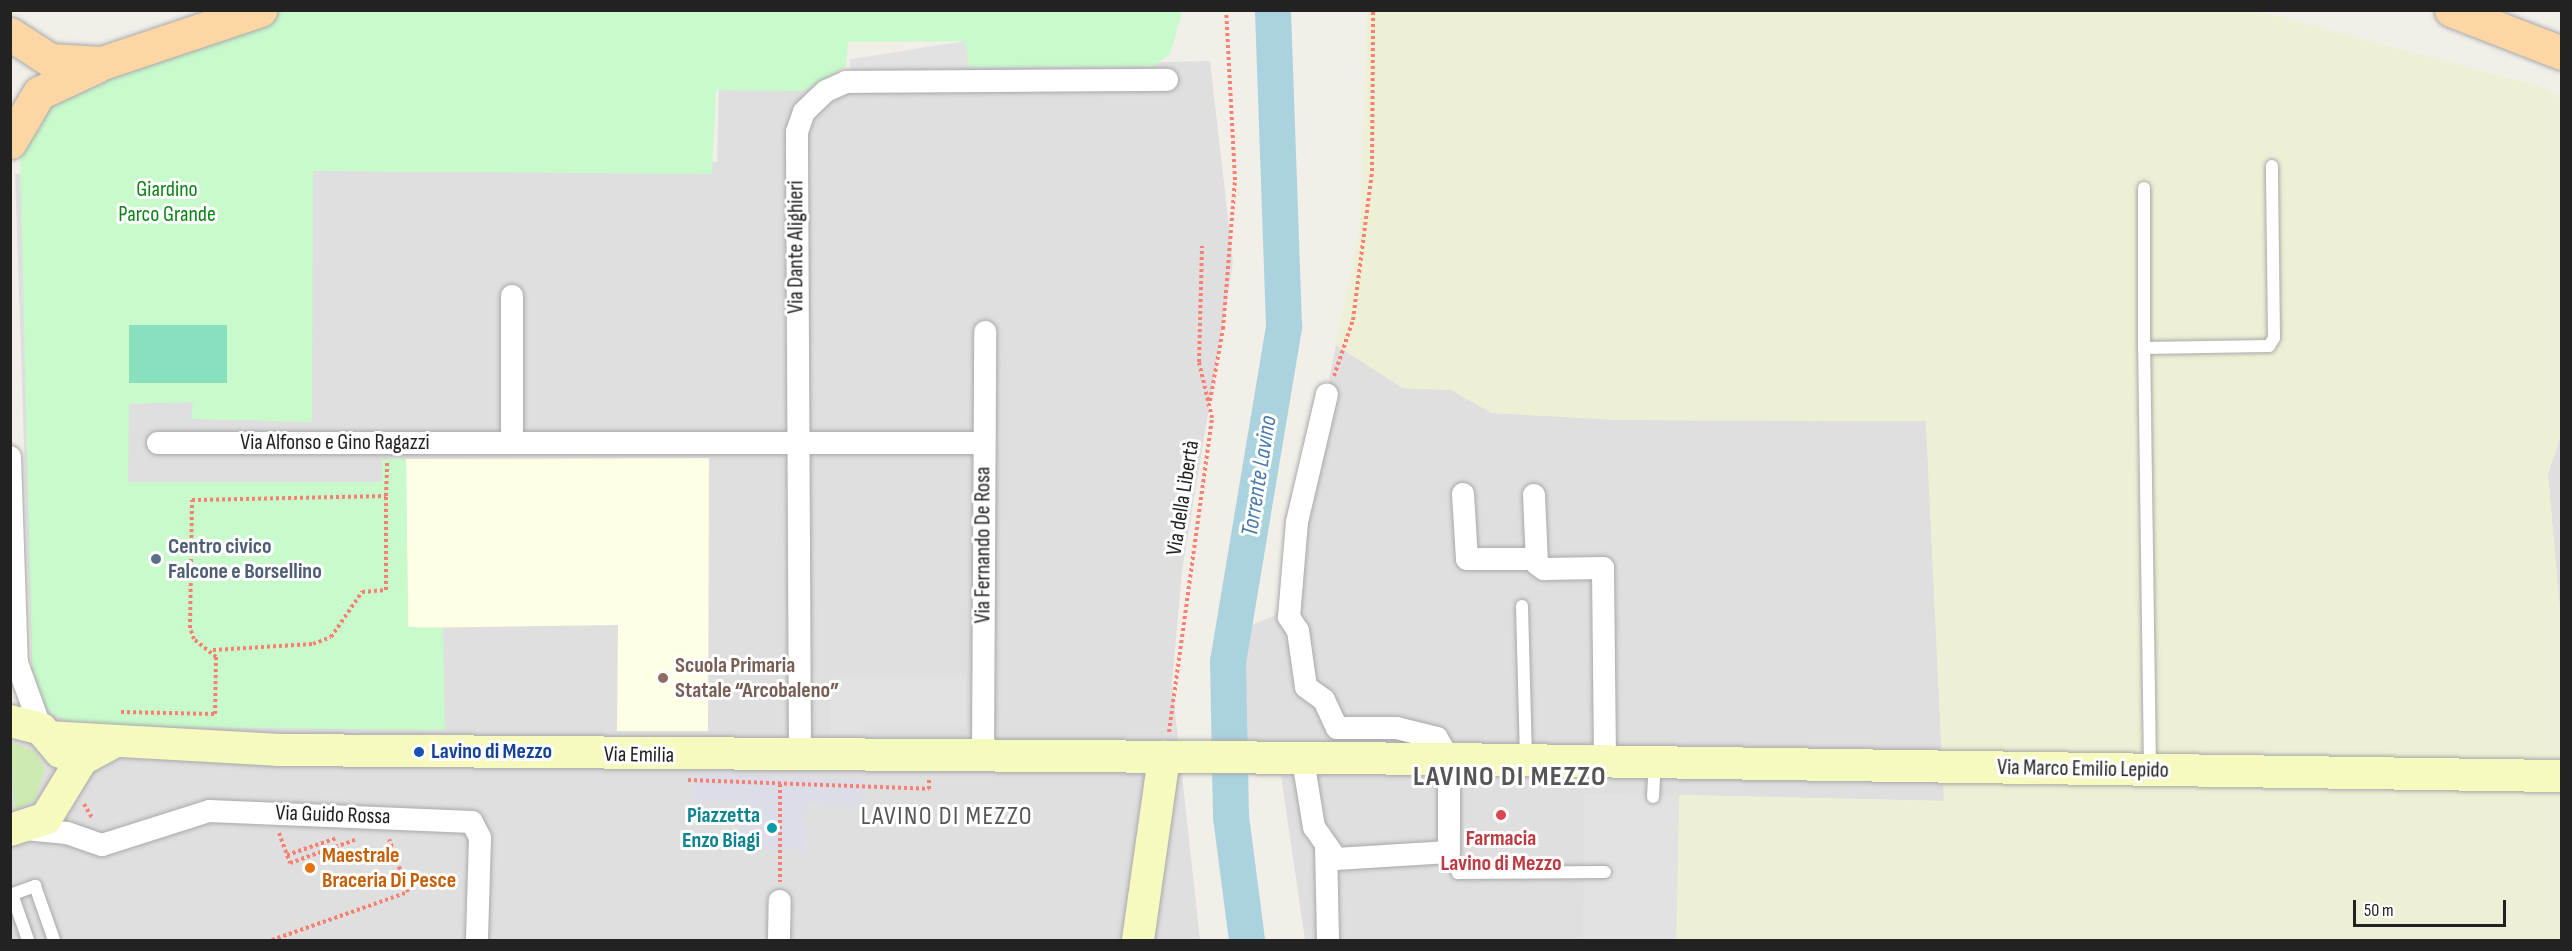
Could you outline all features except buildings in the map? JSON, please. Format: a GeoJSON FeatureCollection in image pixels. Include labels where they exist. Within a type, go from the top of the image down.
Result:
{"type":"FeatureCollection","features":[{"type":"Feature","properties":{"kind":"main road"},"geometry":{"type":"LineString","coordinates":[[10,142],[39,93],[102,63],[260,10]]}},
{"type":"Feature","properties":{"kind":"main road"},"geometry":{"type":"LineString","coordinates":[[2451,10],[2562,53]]}},
{"type":"Feature","properties":{"kind":"main road"},"geometry":{"type":"LineString","coordinates":[[10,34],[50,60],[102,63]]}},
{"type":"Feature","properties":{"kind":"main road","name":"Via Emilia"},"geometry":{"type":"LineString","coordinates":[[10,722],[45,733],[117,727],[278,750],[983,759],[1172,757]]}},
{"type":"Feature","properties":{"kind":"main road"},"geometry":{"type":"LineString","coordinates":[[17,830],[46,818],[82,759],[117,727]]}},
{"type":"Feature","properties":{"kind":"main road"},"geometry":{"type":"LineString","coordinates":[[45,733],[62,756],[62,795]]}},
{"type":"Feature","properties":{"kind":"main road"},"geometry":{"type":"LineString","coordinates":[[1138,940],[1172,757]]}},
{"type":"Feature","properties":{"kind":"main road","name":"Via Marco Emilio Lepido"},"geometry":{"type":"LineString","coordinates":[[1172,757],[2562,776]]}},
{"type":"Feature","properties":{"kind":"street","name":"Via Dante Alighieri"},"geometry":{"type":"LineString","coordinates":[[790,757],[797,132],[804,112],[846,82],[1167,80]]}},
{"type":"Feature","properties":{"kind":"street"},"geometry":{"type":"LineString","coordinates":[[512,296],[512,443]]}},
{"type":"Feature","properties":{"kind":"street","name":"Via Fernando De Rosa"},"geometry":{"type":"LineString","coordinates":[[983,759],[982,443],[985,332]]}},
{"type":"Feature","properties":{"kind":"street"},"geometry":{"type":"LineString","coordinates":[[1303,760],[1314,827],[1336,859],[1449,852],[1449,759],[1432,735],[1397,728],[1337,728],[1324,700],[1306,687],[1298,632],[1289,617],[1297,522],[1327,394]]}},
{"type":"Feature","properties":{"kind":"street","name":"Via Alfonso e Gino Ragazzi"},"geometry":{"type":"LineString","coordinates":[[158,443],[982,443]]}},
{"type":"Feature","properties":{"kind":"street"},"geometry":{"type":"LineString","coordinates":[[10,458],[14,672],[45,733]]}},
{"type":"Feature","properties":{"kind":"street"},"geometry":{"type":"LineString","coordinates":[[1462,495],[1467,559],[1535,559]]}},
{"type":"Feature","properties":{"kind":"street"},"geometry":{"type":"LineString","coordinates":[[1534,495],[1535,559],[1544,569],[1603,568],[1605,762]]}},
{"type":"Feature","properties":{"kind":"street"},"geometry":{"type":"LineString","coordinates":[[62,795],[81,838]]}},
{"type":"Feature","properties":{"kind":"street","name":"Via Guido Rossa"},"geometry":{"type":"LineString","coordinates":[[17,830],[81,838],[95,845],[112,843],[209,811],[472,822],[480,838],[477,940]]}},
{"type":"Feature","properties":{"kind":"street"},"geometry":{"type":"LineString","coordinates":[[1326,845],[1328,940]]}},
{"type":"Feature","properties":{"kind":"street"},"geometry":{"type":"LineString","coordinates":[[779,940],[780,901]]}},
{"type":"Feature","properties":{"kind":"lane"},"geometry":{"type":"LineString","coordinates":[[2144,348],[2269,346],[2274,338],[2272,166]]}},
{"type":"Feature","properties":{"kind":"lane"},"geometry":{"type":"LineString","coordinates":[[2144,188],[2150,770]]}},
{"type":"Feature","properties":{"kind":"lane"},"geometry":{"type":"LineString","coordinates":[[1522,606],[1526,761]]}},
{"type":"Feature","properties":{"kind":"lane"},"geometry":{"type":"LineString","coordinates":[[1653,797],[1655,763]]}},
{"type":"Feature","properties":{"kind":"lane"},"geometry":{"type":"LineString","coordinates":[[1449,852],[1458,873],[1605,872]]}},
{"type":"Feature","properties":{"kind":"lane"},"geometry":{"type":"LineString","coordinates":[[28,940],[11,895],[35,886],[54,940]]}},
{"type":"Feature","properties":{"kind":"path"},"geometry":{"type":"LineString","coordinates":[[1210,402],[1223,329],[1235,180],[1226,10]]}},
{"type":"Feature","properties":{"kind":"path"},"geometry":{"type":"LineString","coordinates":[[1327,394],[1353,320],[1370,183],[1373,10]]}},
{"type":"Feature","properties":{"kind":"path","name":"Via della Libertà"},"geometry":{"type":"LineString","coordinates":[[1172,757],[1210,402],[1199,362],[1202,246]]}},
{"type":"Feature","properties":{"kind":"path"},"geometry":{"type":"LineString","coordinates":[[386,496],[192,500],[190,628],[194,639],[213,650],[313,644],[331,637],[363,592],[386,590],[387,461],[417,460],[417,443]]}},
{"type":"Feature","properties":{"kind":"path"},"geometry":{"type":"LineString","coordinates":[[117,727],[215,714],[213,650]]}},
{"type":"Feature","properties":{"kind":"path"},"geometry":{"type":"LineString","coordinates":[[780,901],[790,757]]}},
{"type":"Feature","properties":{"kind":"path"},"geometry":{"type":"LineString","coordinates":[[272,940],[408,892],[386,829]]}},
{"type":"Feature","properties":{"kind":"path"},"geometry":{"type":"LineString","coordinates":[[279,834],[290,863],[364,836]]}},
{"type":"Feature","properties":{"kind":"shaded area"},"geometry":{"type":"Polygon","coordinates":[[[1367,11],[2257,11],[2539,86],[2562,98],[2562,433],[2548,474],[2562,632],[2561,940],[1676,940],[1679,795],[1944,801],[1926,421],[1621,420],[1492,413],[1451,390],[1403,388],[1336,345],[1360,228],[1367,11]]]}},
{"type":"Feature","properties":{"kind":"shaded area"},"geometry":{"type":"Polygon","coordinates":[[[965,41],[969,67],[854,85],[849,59],[965,41]]]}},
{"type":"Feature","properties":{"kind":"shaded area"},"geometry":{"type":"Polygon","coordinates":[[[1210,61],[1233,262],[1182,571],[1172,684],[1200,940],[11,940],[10,753],[32,684],[15,174],[282,162],[717,162],[719,82],[969,67],[1210,61]]]}},
{"type":"Feature","properties":{"kind":"shaded area"},"geometry":{"type":"Polygon","coordinates":[[[1336,345],[1403,388],[1451,390],[1492,413],[1621,420],[1926,421],[1944,801],[1680,795],[1676,940],[1305,940],[1281,776],[1249,775],[1239,738],[1241,629],[1274,616],[1285,598],[1336,345]]]}},
{"type":"Feature","properties":{"kind":"shaded area"},"geometry":{"type":"Polygon","coordinates":[[[2561,433],[2561,632],[2548,474],[2561,433]]]}},
{"type":"Feature","properties":{"kind":"shaded area"},"geometry":{"type":"Polygon","coordinates":[[[709,458],[708,731],[617,731],[618,625],[408,628],[406,459],[709,458]]]}},
{"type":"Feature","properties":{"kind":"shaded area"},"geometry":{"type":"Polygon","coordinates":[[[830,677],[967,677],[967,727],[864,727],[863,734],[830,734],[830,677]]]}},
{"type":"Feature","properties":{"kind":"shaded area","name":"Piazzetta Enzo Biagi"},"geometry":{"type":"Polygon","coordinates":[[[696,772],[863,780],[862,808],[806,805],[804,851],[739,848],[741,803],[694,801],[696,772]]]}},
{"type":"Feature","properties":{"kind":"shaded area"},"geometry":{"type":"Polygon","coordinates":[[[1585,794],[1679,796],[1676,940],[1582,940],[1585,794]]]}},
{"type":"Feature","properties":{"kind":"green space","name":"Giardino Parco Grande"},"geometry":{"type":"Polygon","coordinates":[[[277,11],[1181,11],[1181,16],[1170,54],[1154,66],[969,67],[965,41],[848,42],[846,66],[804,91],[716,90],[712,174],[313,171],[312,422],[191,419],[193,402],[129,404],[128,482],[382,482],[382,459],[406,459],[408,627],[443,628],[445,730],[82,726],[50,713],[36,689],[32,664],[20,150],[34,118],[79,76],[277,11]]]}},
{"type":"Feature","properties":{"kind":"green space"},"geometry":{"type":"Polygon","coordinates":[[[129,325],[227,325],[227,383],[129,383],[129,325]]]}},
{"type":"Feature","properties":{"kind":"green space"},"geometry":{"type":"Polygon","coordinates":[[[10,742],[35,751],[45,769],[35,800],[15,810],[10,742]]]}},
{"type":"Feature","properties":{"kind":"waterway","name":"Torrente Lavino"},"geometry":{"type":"LineString","coordinates":[[1247,940],[1231,817],[1228,662],[1284,326],[1273,10]]}},
{"type":"Feature","properties":{"kind":"place","name":"Centro civico Falcone e Borsellino"},"geometry":{"type":"Point","coordinates":[156,559]}},
{"type":"Feature","properties":{"kind":"place","name":"Scuola Primaria Statale “Arcobaleno”"},"geometry":{"type":"Point","coordinates":[663,678]}},
{"type":"Feature","properties":{"kind":"place","name":"Lavino di Mezzo"},"geometry":{"type":"Point","coordinates":[419,752]}},
{"type":"Feature","properties":{"kind":"place","name":"Farmacia Lavino di Mezzo"},"geometry":{"type":"Point","coordinates":[1501,815]}},
{"type":"Feature","properties":{"kind":"place","name":"Piazzetta Enzo Biagi"},"geometry":{"type":"Point","coordinates":[772,828]}},
{"type":"Feature","properties":{"kind":"place","name":"Maestrale Braceria Di Pesce"},"geometry":{"type":"Point","coordinates":[310,868]}},
{"type":"Feature","properties":{"kind":"district","name":"LAVINO DI MEZZO"},"geometry":{"type":"Point","coordinates":[1510,777]}},
{"type":"Feature","properties":{"kind":"district","name":"LAVINO DI MEZZO"},"geometry":{"type":"Point","coordinates":[947,817]}}]}
